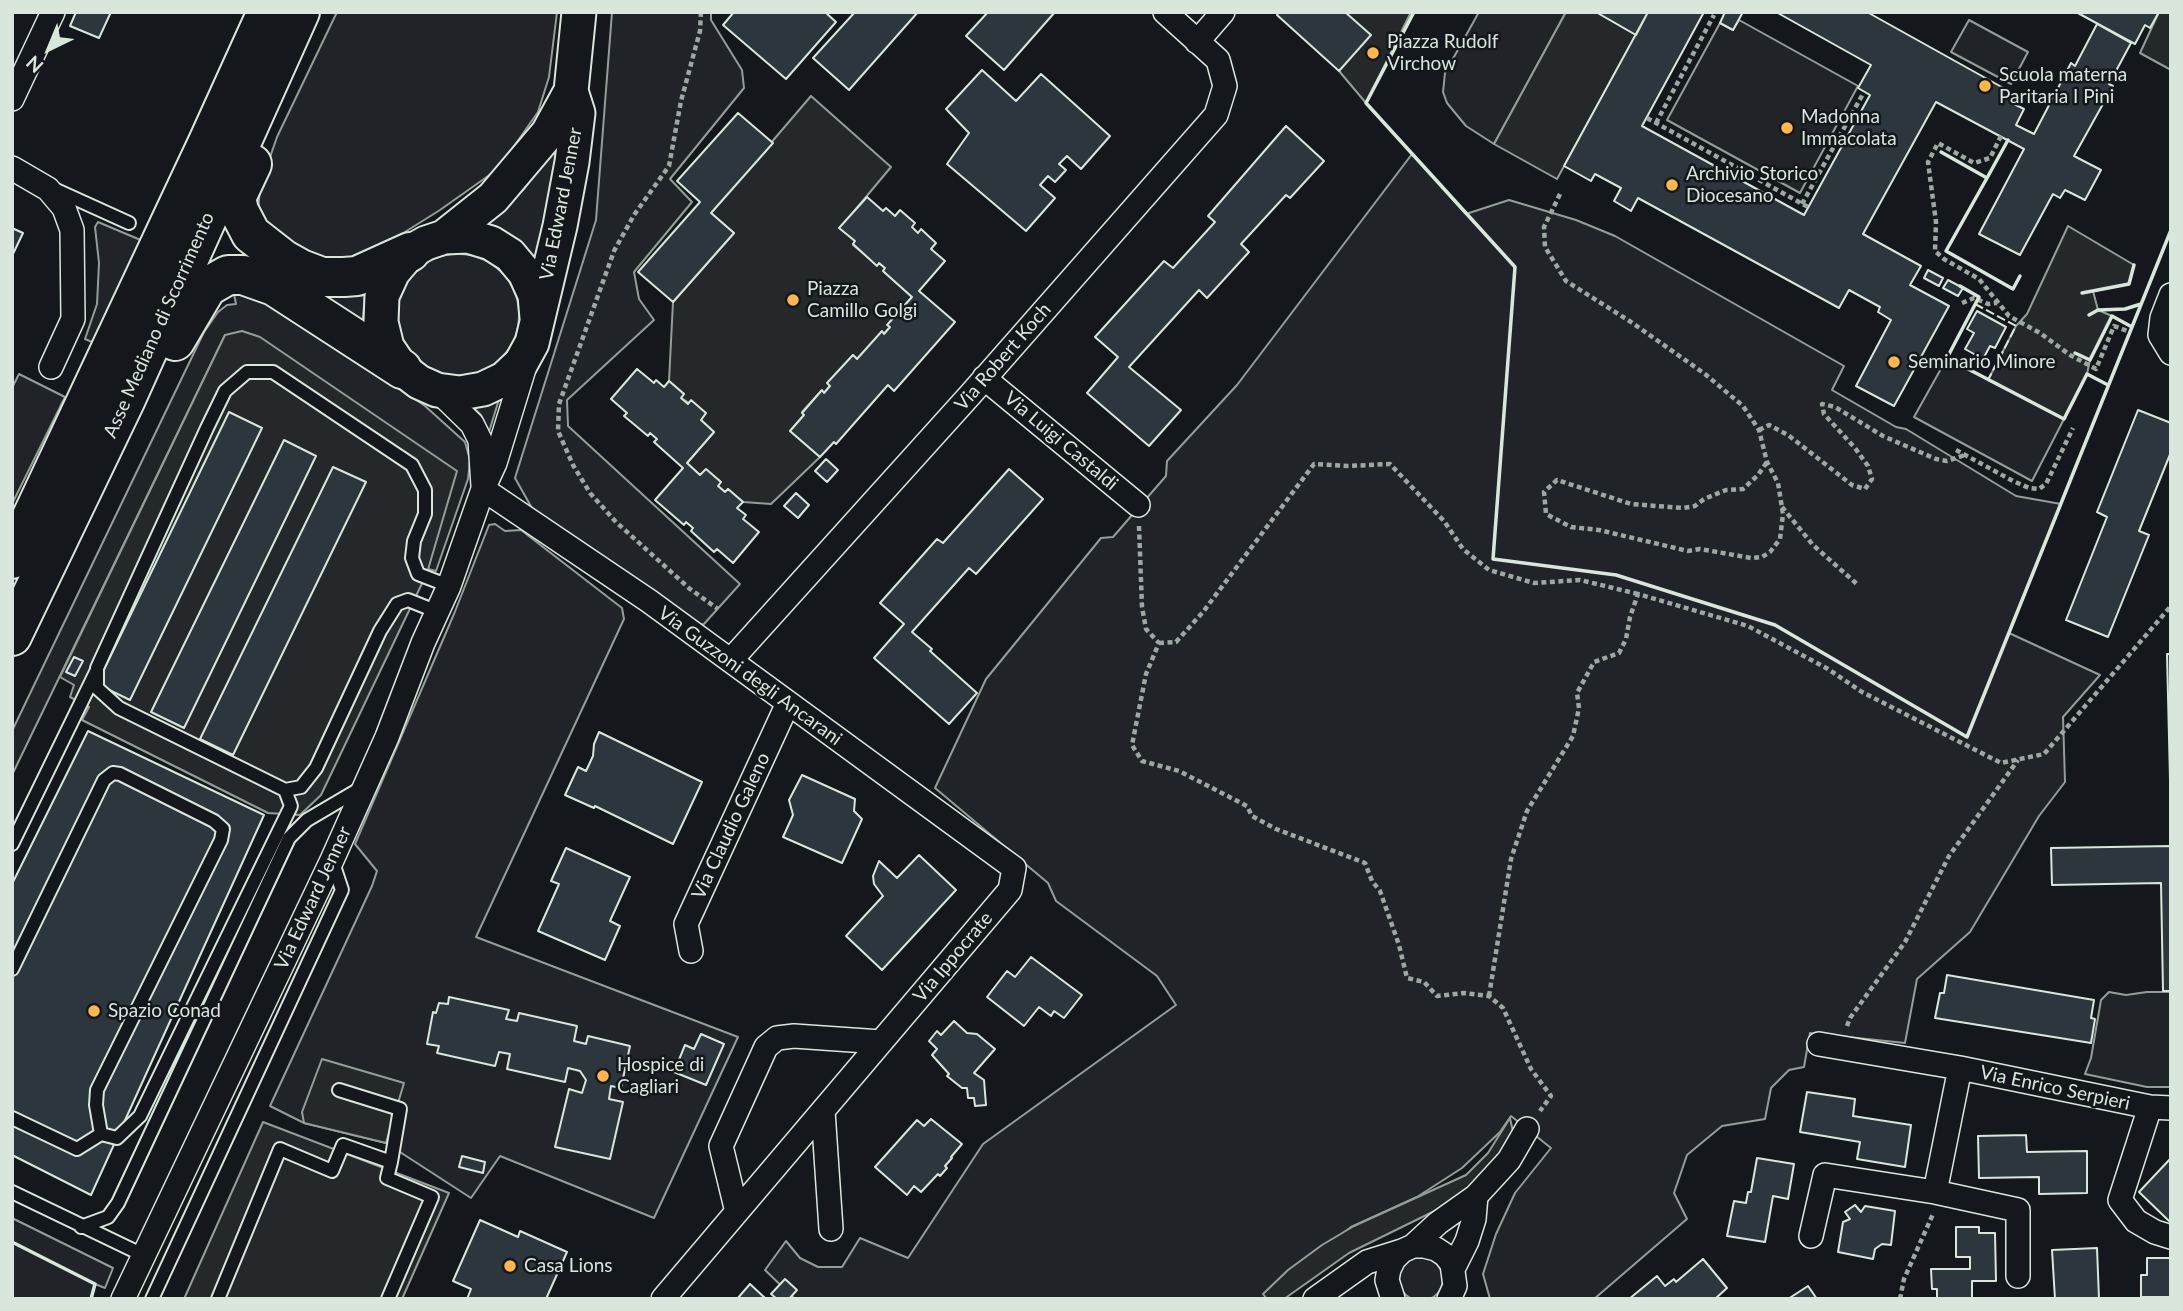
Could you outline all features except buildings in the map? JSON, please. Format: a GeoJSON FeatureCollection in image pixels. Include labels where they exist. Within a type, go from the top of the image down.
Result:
{"type":"FeatureCollection","features":[{"type":"Feature","properties":{"kind":"highway","name":"Asse Mediano di Scorrimento"},"geometry":{"type":"LineString","coordinates":[[12,559],[267,12]]}},
{"type":"Feature","properties":{"kind":"highway","name":"Asse Mediano di Scorrimento"},"geometry":{"type":"LineString","coordinates":[[12,636],[126,399],[300,12]]}},
{"type":"Feature","properties":{"kind":"highway"},"geometry":{"type":"LineString","coordinates":[[273,73],[275,116],[236,198],[242,219],[251,234],[282,259],[322,277],[357,276],[410,253]]}},
{"type":"Feature","properties":{"kind":"highway"},"geometry":{"type":"LineString","coordinates":[[126,399],[177,339],[208,287],[228,275],[243,275],[274,286],[402,369]]}},
{"type":"Feature","properties":{"kind":"street"},"geometry":{"type":"LineString","coordinates":[[12,99],[53,12]]}},
{"type":"Feature","properties":{"kind":"street","name":"Via Edward Jenner"},"geometry":{"type":"LineString","coordinates":[[444,237],[493,198],[548,133],[571,91],[579,12]]}},
{"type":"Feature","properties":{"kind":"street","name":"Via Robert Koch"},"geometry":{"type":"LineString","coordinates":[[731,660],[1216,115],[1225,86],[1218,60],[1164,12]]}},
{"type":"Feature","properties":{"kind":"street"},"geometry":{"type":"LineString","coordinates":[[1197,42],[1223,12]]}},
{"type":"Feature","properties":{"kind":"street","name":"Via Edward Jenner"},"geometry":{"type":"LineString","coordinates":[[123,1299],[365,786],[449,586],[483,489],[495,463],[535,330],[560,226],[578,113],[571,91]]}},
{"type":"Feature","properties":{"kind":"street"},"geometry":{"type":"LineString","coordinates":[[12,168],[48,189],[64,208],[69,219],[73,241],[73,319],[51,368]]}},
{"type":"Feature","properties":{"kind":"street","name":"Via Edward Jenner"},"geometry":{"type":"LineString","coordinates":[[468,236],[491,243],[510,255],[525,273],[535,295],[535,330],[521,363],[504,379],[483,389],[460,393],[437,390],[418,382],[402,369],[387,348],[381,322],[382,296],[393,272],[410,253],[426,243],[444,237],[468,236]]}},
{"type":"Feature","properties":{"kind":"street"},"geometry":{"type":"LineString","coordinates":[[2171,295],[2162,318],[2160,335],[2171,353]]}},
{"type":"Feature","properties":{"kind":"street","name":"Via Luigi Castaldi"},"geometry":{"type":"LineString","coordinates":[[984,378],[1138,505]]}},
{"type":"Feature","properties":{"kind":"street","name":"Via Edward Jenner"},"geometry":{"type":"LineString","coordinates":[[437,390],[472,424],[480,440],[483,489]]}},
{"type":"Feature","properties":{"kind":"street","name":"Via Guzzoni degli Ancarani"},"geometry":{"type":"LineString","coordinates":[[483,489],[649,601],[1014,868]]}},
{"type":"Feature","properties":{"kind":"street","name":"Via Claudio Galeno"},"geometry":{"type":"LineString","coordinates":[[691,951],[686,924],[788,703]]}},
{"type":"Feature","properties":{"kind":"street","name":"Via Ippocrate"},"geometry":{"type":"LineString","coordinates":[[663,1299],[1010,890],[1014,868]]}},
{"type":"Feature","properties":{"kind":"street"},"geometry":{"type":"LineString","coordinates":[[737,1212],[721,1146],[766,1047],[777,1038],[793,1036],[881,1042]]}},
{"type":"Feature","properties":{"kind":"street","name":"Via Enrico Serpieri"},"geometry":{"type":"LineString","coordinates":[[1829,1045],[2161,1108],[2120,1200],[2136,1221],[2155,1232],[2171,1237]]}},
{"type":"Feature","properties":{"kind":"street","name":"Via Enrico Serpieri"},"geometry":{"type":"LineString","coordinates":[[1935,1192],[1960,1068]]}},
{"type":"Feature","properties":{"kind":"street"},"geometry":{"type":"LineString","coordinates":[[822,1111],[831,1229]]}},
{"type":"Feature","properties":{"kind":"street"},"geometry":{"type":"LineString","coordinates":[[1393,1299],[1387,1280],[1389,1269],[1438,1223],[1476,1196],[1509,1160],[1527,1129]]}},
{"type":"Feature","properties":{"kind":"street"},"geometry":{"type":"LineString","coordinates":[[1811,1236],[1825,1175],[1935,1192],[2018,1210],[2018,1276]]}},
{"type":"Feature","properties":{"kind":"street"},"geometry":{"type":"LineString","coordinates":[[1455,1288],[1474,1219],[1476,1196]]}},
{"type":"Feature","properties":{"kind":"street"},"geometry":{"type":"LineString","coordinates":[[1315,1299],[1367,1262],[1424,1246],[1436,1248],[1445,1255],[1455,1288]]}},
{"type":"Feature","properties":{"kind":"lane"},"geometry":{"type":"LineString","coordinates":[[38,182],[129,223]]}},
{"type":"Feature","properties":{"kind":"lane"},"geometry":{"type":"LineString","coordinates":[[12,844],[225,391],[247,372],[273,372],[412,465],[425,489],[425,514],[414,541],[412,558],[418,574],[449,586]]}},
{"type":"Feature","properties":{"kind":"lane"},"geometry":{"type":"LineString","coordinates":[[97,668],[97,688],[119,708],[285,790],[301,786],[316,768],[380,631],[397,604],[408,600],[438,612]]}},
{"type":"Feature","properties":{"kind":"lane"},"geometry":{"type":"LineString","coordinates":[[12,969],[104,780],[113,773],[120,774],[214,821],[223,829],[221,840],[97,1090],[96,1105],[101,1134]]}},
{"type":"Feature","properties":{"kind":"lane"},"geometry":{"type":"LineString","coordinates":[[81,1227],[107,1217],[118,1203],[289,838],[307,820],[365,786]]}},
{"type":"Feature","properties":{"kind":"lane"},"geometry":{"type":"LineString","coordinates":[[12,1118],[77,1149],[101,1134],[117,1138],[140,1116],[291,806],[285,790]]}},
{"type":"Feature","properties":{"kind":"lane"},"geometry":{"type":"LineString","coordinates":[[152,1299],[342,891],[332,860]]}},
{"type":"Feature","properties":{"kind":"lane"},"geometry":{"type":"LineString","coordinates":[[339,1090],[400,1109],[387,1178],[432,1197],[388,1299]]}},
{"type":"Feature","properties":{"kind":"lane"},"geometry":{"type":"LineString","coordinates":[[218,1299],[280,1149],[331,1171],[343,1145],[391,1162]]}},
{"type":"Feature","properties":{"kind":"lane"},"geometry":{"type":"LineString","coordinates":[[12,1192],[143,1255]]}},
{"type":"Feature","properties":{"kind":"path"},"geometry":{"type":"LineString","coordinates":[[701,12],[700,31],[681,101],[669,166],[634,215],[614,251],[559,404],[558,431],[573,465],[599,503],[616,522],[690,589],[718,609]]}},
{"type":"Feature","properties":{"kind":"path"},"geometry":{"type":"LineString","coordinates":[[1656,123],[1714,15]]}},
{"type":"Feature","properties":{"kind":"path"},"geometry":{"type":"LineString","coordinates":[[1802,204],[1864,92]]}},
{"type":"Feature","properties":{"kind":"path"},"geometry":{"type":"LineString","coordinates":[[1647,118],[1808,207]]}},
{"type":"Feature","properties":{"kind":"path"},"geometry":{"type":"LineString","coordinates":[[2001,136],[1990,158],[1974,163],[1938,143],[1928,162],[1936,222],[1935,251],[1979,279],[2009,316],[2096,369],[2115,326],[2130,332]]}},
{"type":"Feature","properties":{"kind":"path"},"geometry":{"type":"LineString","coordinates":[[1560,194],[1544,227],[1545,247],[1566,281],[1705,374],[1743,406],[1759,430],[1767,462],[1778,483],[1783,514],[1780,538],[1770,552],[1762,557],[1751,558],[1700,549],[1688,551],[1599,530],[1570,527],[1546,514],[1544,492],[1558,480],[1631,504],[1683,508],[1695,506],[1726,490],[1743,489],[1767,462]]}},
{"type":"Feature","properties":{"kind":"path"},"geometry":{"type":"LineString","coordinates":[[1962,303],[1974,298],[1988,304],[1997,303]]}},
{"type":"Feature","properties":{"kind":"path"},"geometry":{"type":"LineString","coordinates":[[1759,430],[1769,425],[1788,435],[1852,485],[1865,489],[1872,480],[1868,466],[1824,414],[1822,404],[1835,407],[1883,436],[1936,459],[1947,461],[1965,455]]}},
{"type":"Feature","properties":{"kind":"path"},"geometry":{"type":"LineString","coordinates":[[1956,450],[2013,481],[2039,489],[2046,484],[2073,428]]}},
{"type":"Feature","properties":{"kind":"path"},"geometry":{"type":"LineString","coordinates":[[1159,643],[1176,642],[1203,612],[1314,464],[1390,464],[1444,521],[1463,549],[1489,570],[1534,583],[1580,580],[1748,625],[1828,669],[1862,692],[2001,763],[2044,754],[2171,606]]}},
{"type":"Feature","properties":{"kind":"path"},"geometry":{"type":"LineString","coordinates":[[1138,505],[1142,607],[1146,629],[1159,643]]}},
{"type":"Feature","properties":{"kind":"path"},"geometry":{"type":"LineString","coordinates":[[1782,506],[1813,545],[1858,585]]}},
{"type":"Feature","properties":{"kind":"path"},"geometry":{"type":"LineString","coordinates":[[1489,996],[1511,859],[1527,811],[1573,736],[1579,708],[1577,693],[1594,662],[1619,653],[1626,639],[1638,594]]}},
{"type":"Feature","properties":{"kind":"path"},"geometry":{"type":"LineString","coordinates":[[1159,643],[1146,674],[1132,745],[1142,761],[1178,771],[1247,806],[1252,816],[1276,830],[1365,863],[1371,881],[1380,891],[1399,945],[1407,978],[1424,982],[1437,996],[1464,993],[1489,996],[1503,1008],[1531,1069],[1551,1096],[1527,1129]]}},
{"type":"Feature","properties":{"kind":"path"},"geometry":{"type":"LineString","coordinates":[[1829,1045],[1905,942],[1949,856],[2019,760]]}},
{"type":"Feature","properties":{"kind":"path"},"geometry":{"type":"LineString","coordinates":[[1900,1299],[1904,1279],[1932,1216]]}},
{"type":"Feature","properties":{"kind":"shaded area"},"geometry":{"type":"Polygon","coordinates":[[[337,12],[557,12],[549,77],[538,112],[498,169],[381,247],[342,261],[315,260],[286,243],[258,214],[260,186],[277,137],[337,12]]]}},
{"type":"Feature","properties":{"kind":"shaded area"},"geometry":{"type":"Polygon","coordinates":[[[612,12],[711,12],[711,20],[742,70],[744,88],[670,179],[692,202],[634,272],[639,299],[654,320],[567,400],[568,426],[740,584],[704,624],[697,626],[533,510],[515,478],[596,220],[612,12]]]}},
{"type":"Feature","properties":{"kind":"shaded area","name":"Piazza Rudolf Virchow"},"geometry":{"type":"Polygon","coordinates":[[[1345,12],[1411,12],[1366,103],[1339,71],[1345,12]]]}},
{"type":"Feature","properties":{"kind":"shaded area"},"geometry":{"type":"Polygon","coordinates":[[[1479,12],[1566,12],[1494,144],[1466,126],[1447,103],[1443,92],[1445,73],[1479,12]]]}},
{"type":"Feature","properties":{"kind":"shaded area"},"geometry":{"type":"Polygon","coordinates":[[[1566,12],[1596,12],[1636,35],[1557,179],[1494,144],[1566,12]]]}},
{"type":"Feature","properties":{"kind":"shaded area"},"geometry":{"type":"Polygon","coordinates":[[[2159,12],[2171,12],[2171,70],[2140,53],[2159,12]]]}},
{"type":"Feature","properties":{"kind":"shaded area"},"geometry":{"type":"Polygon","coordinates":[[[1739,20],[1858,86],[1800,193],[1667,120],[1720,23],[1733,30],[1739,20]]]}},
{"type":"Feature","properties":{"kind":"shaded area"},"geometry":{"type":"Polygon","coordinates":[[[1969,20],[2028,52],[2011,84],[1951,52],[1969,20]]]}},
{"type":"Feature","properties":{"kind":"shaded area","name":"Piazza Camillo Golgi"},"geometry":{"type":"Polygon","coordinates":[[[811,96],[891,167],[840,228],[855,241],[853,245],[877,265],[879,263],[885,268],[883,271],[912,297],[888,325],[890,327],[884,334],[882,332],[857,359],[853,355],[828,383],[830,386],[824,393],[821,391],[802,412],[804,415],[790,431],[820,457],[771,504],[743,502],[728,489],[725,492],[718,486],[721,482],[706,470],[700,475],[687,463],[714,432],[701,420],[706,413],[681,398],[684,394],[669,381],[673,302],[734,233],[711,213],[811,96]]]}},
{"type":"Feature","properties":{"kind":"shaded area"},"geometry":{"type":"Polygon","coordinates":[[[563,136],[538,278],[478,228],[524,189],[563,136]]]}},
{"type":"Feature","properties":{"kind":"shaded area"},"geometry":{"type":"Polygon","coordinates":[[[1412,154],[1466,214],[1509,200],[1576,220],[1615,236],[1844,366],[1832,390],[1896,427],[1906,429],[2016,496],[2061,504],[2009,633],[2100,675],[2063,717],[2065,782],[2039,816],[1970,932],[1917,979],[1905,1043],[1810,1033],[1804,1067],[1789,1070],[1771,1088],[1765,1119],[1722,1126],[1687,1155],[1674,1193],[1687,1219],[1594,1299],[1490,1299],[1483,1274],[1496,1234],[1515,1193],[1551,1148],[1511,1116],[1500,1132],[1462,1168],[1417,1197],[1351,1227],[1300,1266],[1268,1299],[795,1299],[765,1270],[786,1241],[800,1258],[818,1267],[842,1267],[860,1238],[908,1258],[983,1144],[1176,1005],[1157,976],[1056,901],[1048,883],[935,788],[986,679],[1101,538],[1113,537],[1166,476],[1167,461],[1237,385],[1412,154]]]}},
{"type":"Feature","properties":{"kind":"shaded area"},"geometry":{"type":"Polygon","coordinates":[[[98,222],[143,241],[99,345],[85,339],[97,304],[99,263],[95,227],[98,222]]]}},
{"type":"Feature","properties":{"kind":"shaded area"},"geometry":{"type":"Polygon","coordinates":[[[2068,226],[2134,265],[2129,284],[2093,291],[2098,310],[2112,316],[2064,419],[1988,380],[2016,326],[2027,314],[2068,226]]]}},
{"type":"Feature","properties":{"kind":"shaded area"},"geometry":{"type":"Polygon","coordinates":[[[458,254],[481,259],[501,272],[514,292],[519,315],[514,338],[501,358],[481,371],[458,376],[435,371],[415,358],[402,338],[397,315],[402,292],[415,272],[435,259],[458,254]]]}},
{"type":"Feature","properties":{"kind":"shaded area"},"geometry":{"type":"Polygon","coordinates":[[[234,294],[252,295],[300,319],[425,406],[465,442],[470,460],[468,479],[436,571],[424,568],[225,335],[12,775],[12,731],[204,332],[218,312],[227,305],[236,304],[234,294]]]}},
{"type":"Feature","properties":{"kind":"shaded area"},"geometry":{"type":"Polygon","coordinates":[[[316,294],[365,294],[362,329],[316,294]]]}},
{"type":"Feature","properties":{"kind":"shaded area"},"geometry":{"type":"Polygon","coordinates":[[[242,331],[260,337],[457,471],[427,573],[321,795],[300,815],[268,813],[82,720],[89,707],[70,697],[74,685],[60,677],[225,335],[242,331]]]}},
{"type":"Feature","properties":{"kind":"shaded area"},"geometry":{"type":"Polygon","coordinates":[[[1947,358],[2064,419],[2032,481],[1914,417],[1947,358]]]}},
{"type":"Feature","properties":{"kind":"shaded area"},"geometry":{"type":"Polygon","coordinates":[[[19,374],[65,397],[12,504],[12,388],[19,374]]]}},
{"type":"Feature","properties":{"kind":"shaded area"},"geometry":{"type":"Polygon","coordinates":[[[500,396],[489,432],[481,415],[472,406],[500,396]]]}},
{"type":"Feature","properties":{"kind":"shaded area"},"geometry":{"type":"Polygon","coordinates":[[[495,524],[505,531],[521,530],[622,608],[624,619],[476,937],[738,1037],[654,1218],[500,1156],[471,1198],[386,1143],[304,1123],[270,1106],[372,886],[377,871],[355,844],[454,614],[489,525],[495,524]]]}},
{"type":"Feature","properties":{"kind":"shaded area"},"geometry":{"type":"Polygon","coordinates":[[[2109,992],[2126,995],[2171,992],[2171,1087],[2147,1087],[2085,1074],[2091,1058],[2101,1000],[2109,992]]]}},
{"type":"Feature","properties":{"kind":"shaded area"},"geometry":{"type":"Polygon","coordinates":[[[322,1059],[404,1083],[386,1143],[304,1123],[302,1112],[322,1059]]]}},
{"type":"Feature","properties":{"kind":"shaded area"},"geometry":{"type":"Polygon","coordinates":[[[1510,1118],[1515,1141],[1457,1200],[1349,1253],[1284,1299],[1267,1299],[1263,1294],[1288,1270],[1354,1226],[1466,1175],[1488,1153],[1510,1118]]]}},
{"type":"Feature","properties":{"kind":"shaded area"},"geometry":{"type":"Polygon","coordinates":[[[263,1122],[449,1193],[402,1299],[184,1299],[263,1122]]]}},
{"type":"Feature","properties":{"kind":"shaded area"},"geometry":{"type":"Polygon","coordinates":[[[12,1218],[113,1268],[105,1288],[95,1284],[91,1299],[12,1299],[12,1218]]]}},
{"type":"Feature","properties":{"kind":"shaded area"},"geometry":{"type":"Polygon","coordinates":[[[1421,1257],[1430,1258],[1437,1263],[1442,1270],[1442,1288],[1437,1295],[1430,1300],[1421,1301],[1412,1300],[1405,1295],[1400,1288],[1399,1279],[1400,1270],[1405,1263],[1412,1258],[1421,1257]]]}},
{"type":"Feature","properties":{"kind":"fence"},"geometry":{"type":"LineString","coordinates":[[1975,304],[2016,326],[1988,380]]}},
{"type":"Feature","properties":{"kind":"wall"},"geometry":{"type":"LineString","coordinates":[[1414,12],[1366,103],[1515,267],[1493,559],[1616,575],[1775,625],[1967,737],[2171,230]]}},
{"type":"Feature","properties":{"kind":"wall"},"geometry":{"type":"LineString","coordinates":[[1987,178],[2008,140]]}},
{"type":"Feature","properties":{"kind":"wall"},"geometry":{"type":"LineString","coordinates":[[1941,152],[1987,178],[1946,251],[2013,289],[2020,276]]}},
{"type":"Feature","properties":{"kind":"wall"},"geometry":{"type":"LineString","coordinates":[[2082,293],[2129,284],[2134,265]]}},
{"type":"Feature","properties":{"kind":"wall"},"geometry":{"type":"LineString","coordinates":[[1960,286],[1979,297],[1947,358],[2064,419],[2087,374],[2108,385]]}},
{"type":"Feature","properties":{"kind":"wall"},"geometry":{"type":"LineString","coordinates":[[2089,315],[2098,310],[2125,309],[2141,304]]}},
{"type":"Feature","properties":{"kind":"wall"},"geometry":{"type":"LineString","coordinates":[[2075,353],[2090,360],[2112,316],[2132,327]]}},
{"type":"Feature","properties":{"kind":"wall"},"geometry":{"type":"LineString","coordinates":[[12,1242],[95,1284],[91,1299]]}},
{"type":"Feature","properties":{"kind":"place","name":"Piazza Rudolf Virchow"},"geometry":{"type":"Point","coordinates":[1373,53]}},
{"type":"Feature","properties":{"kind":"place","name":"Scuola materna Paritaria I Pini"},"geometry":{"type":"Point","coordinates":[1985,86]}},
{"type":"Feature","properties":{"kind":"place","name":"Madonna Immacolata"},"geometry":{"type":"Point","coordinates":[1787,128]}},
{"type":"Feature","properties":{"kind":"place","name":"Archivio Storico Diocesano"},"geometry":{"type":"Point","coordinates":[1672,185]}},
{"type":"Feature","properties":{"kind":"place","name":"Piazza Camillo Golgi"},"geometry":{"type":"Point","coordinates":[793,300]}},
{"type":"Feature","properties":{"kind":"place","name":"Seminario Minore"},"geometry":{"type":"Point","coordinates":[1894,362]}},
{"type":"Feature","properties":{"kind":"place","name":"Spazio Conad"},"geometry":{"type":"Point","coordinates":[94,1011]}},
{"type":"Feature","properties":{"kind":"place","name":"Hospice di Cagliari"},"geometry":{"type":"Point","coordinates":[603,1076]}},
{"type":"Feature","properties":{"kind":"place","name":"Casa Lions"},"geometry":{"type":"Point","coordinates":[510,1266]}}]}
